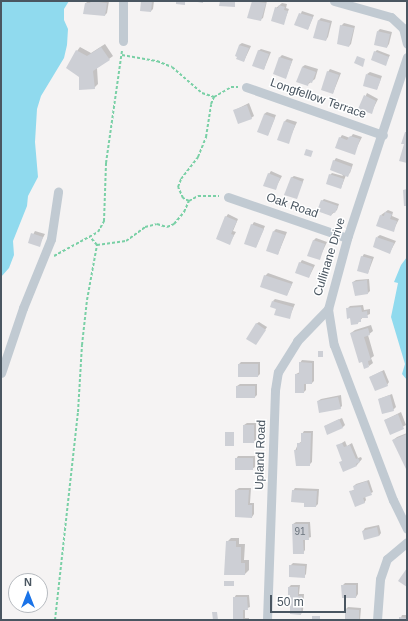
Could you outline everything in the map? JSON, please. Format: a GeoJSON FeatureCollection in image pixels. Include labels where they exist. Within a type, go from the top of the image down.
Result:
{"type":"FeatureCollection","features":[{"type":"Feature","properties":{"kind":"street"},"geometry":{"type":"LineString","coordinates":[[123,1],[123,41]]}},
{"type":"Feature","properties":{"kind":"street"},"geometry":{"type":"LineString","coordinates":[[334,1],[391,17],[402,28],[407,44]]}},
{"type":"Feature","properties":{"kind":"street","name":"Cullinane Drive"},"geometry":{"type":"LineString","coordinates":[[407,58],[348,238],[328,308],[334,345],[393,500],[407,529]]}},
{"type":"Feature","properties":{"kind":"street","name":"Longfellow Terrace"},"geometry":{"type":"LineString","coordinates":[[246,87],[383,135]]}},
{"type":"Feature","properties":{"kind":"street"},"geometry":{"type":"LineString","coordinates":[[1,373],[51,239],[58,192]]}},
{"type":"Feature","properties":{"kind":"street","name":"Oak Road"},"geometry":{"type":"LineString","coordinates":[[228,197],[348,238]]}},
{"type":"Feature","properties":{"kind":"street","name":"Upland Road"},"geometry":{"type":"LineString","coordinates":[[267,620],[275,390],[278,372],[297,341],[328,308]]}},
{"type":"Feature","properties":{"kind":"street"},"geometry":{"type":"LineString","coordinates":[[377,620],[380,579],[387,558],[407,542]]}},
{"type":"Feature","properties":{"kind":"path"},"geometry":{"type":"LineString","coordinates":[[44,259],[57,255],[98,232],[104,221],[106,163],[123,41]]}},
{"type":"Feature","properties":{"kind":"path"},"geometry":{"type":"LineString","coordinates":[[122,55],[157,61],[172,68],[202,93],[214,97]]}},
{"type":"Feature","properties":{"kind":"path"},"geometry":{"type":"LineString","coordinates":[[190,201],[183,198],[178,187],[181,179],[198,157],[206,137],[211,104],[214,97],[231,87],[246,87]]}},
{"type":"Feature","properties":{"kind":"path"},"geometry":{"type":"LineString","coordinates":[[97,245],[126,241],[145,227],[157,224],[168,227],[174,224],[184,212],[190,201],[198,196],[216,195],[228,197]]}},
{"type":"Feature","properties":{"kind":"path"},"geometry":{"type":"LineString","coordinates":[[90,237],[97,245]]}},
{"type":"Feature","properties":{"kind":"path"},"geometry":{"type":"LineString","coordinates":[[55,620],[76,435],[82,345],[87,300],[97,245]]}},
{"type":"Feature","properties":{"kind":"water"},"geometry":{"type":"Polygon","coordinates":[[[1,1],[69,1],[64,9],[64,20],[68,29],[64,58],[41,96],[37,109],[35,142],[38,177],[28,196],[27,206],[13,241],[14,255],[9,268],[1,277],[1,1]]]}},
{"type":"Feature","properties":{"kind":"water"},"geometry":{"type":"Polygon","coordinates":[[[407,257],[407,380],[402,374],[405,364],[391,317],[398,283],[394,282],[401,265],[407,257]]]}},
{"type":"Feature","properties":{"kind":"building"},"geometry":{"type":"Polygon","coordinates":[[[91,1],[107,3],[105,16],[83,14],[85,3],[90,3],[91,1]]]}},
{"type":"Feature","properties":{"kind":"building"},"geometry":{"type":"Polygon","coordinates":[[[141,1],[152,1],[151,12],[140,11],[141,1]]]}},
{"type":"Feature","properties":{"kind":"building"},"geometry":{"type":"Polygon","coordinates":[[[176,1],[185,1],[185,5],[176,4],[176,1]]]}},
{"type":"Feature","properties":{"kind":"building"},"geometry":{"type":"Polygon","coordinates":[[[192,1],[203,1],[203,3],[192,1]]]}},
{"type":"Feature","properties":{"kind":"building"},"geometry":{"type":"Polygon","coordinates":[[[220,1],[235,1],[235,7],[219,6],[220,1]]]}},
{"type":"Feature","properties":{"kind":"building"},"geometry":{"type":"Polygon","coordinates":[[[252,1],[266,3],[261,21],[247,18],[252,1]]]}},
{"type":"Feature","properties":{"kind":"building"},"geometry":{"type":"Polygon","coordinates":[[[279,5],[285,7],[284,10],[288,11],[284,25],[271,21],[275,7],[278,8],[279,5]]]}},
{"type":"Feature","properties":{"kind":"building"},"geometry":{"type":"Polygon","coordinates":[[[299,13],[313,17],[308,30],[294,25],[299,13]]]}},
{"type":"Feature","properties":{"kind":"building"},"geometry":{"type":"Polygon","coordinates":[[[318,20],[330,23],[326,41],[313,38],[318,20]]]}},
{"type":"Feature","properties":{"kind":"building"},"geometry":{"type":"Polygon","coordinates":[[[340,25],[354,28],[349,47],[337,44],[340,25]]]}},
{"type":"Feature","properties":{"kind":"building"},"geometry":{"type":"Polygon","coordinates":[[[377,31],[390,34],[387,48],[374,45],[377,31]]]}},
{"type":"Feature","properties":{"kind":"building"},"geometry":{"type":"Polygon","coordinates":[[[239,45],[249,48],[244,62],[236,59],[237,57],[235,56],[239,45]]]}},
{"type":"Feature","properties":{"kind":"building"},"geometry":{"type":"Polygon","coordinates":[[[101,47],[110,60],[93,71],[95,89],[79,90],[79,77],[66,68],[76,50],[87,56],[101,47]]]}},
{"type":"Feature","properties":{"kind":"building"},"geometry":{"type":"Polygon","coordinates":[[[258,50],[269,54],[264,70],[252,66],[258,50]]]}},
{"type":"Feature","properties":{"kind":"building"},"geometry":{"type":"Polygon","coordinates":[[[374,51],[389,57],[386,66],[371,60],[374,51]]]}},
{"type":"Feature","properties":{"kind":"building"},"geometry":{"type":"Polygon","coordinates":[[[357,56],[365,59],[363,67],[354,63],[357,56]]]}},
{"type":"Feature","properties":{"kind":"building"},"geometry":{"type":"Polygon","coordinates":[[[279,57],[292,61],[286,79],[273,74],[279,57]]]}},
{"type":"Feature","properties":{"kind":"building"},"geometry":{"type":"Polygon","coordinates":[[[302,67],[316,72],[312,83],[309,82],[308,86],[296,82],[302,67]]]}},
{"type":"Feature","properties":{"kind":"building"},"geometry":{"type":"Polygon","coordinates":[[[327,71],[339,75],[333,94],[321,90],[327,71]]]}},
{"type":"Feature","properties":{"kind":"building"},"geometry":{"type":"Polygon","coordinates":[[[366,74],[381,79],[377,90],[363,86],[366,74]]]}},
{"type":"Feature","properties":{"kind":"building"},"geometry":{"type":"Polygon","coordinates":[[[364,95],[376,101],[372,114],[358,109],[364,95]]]}},
{"type":"Feature","properties":{"kind":"building"},"geometry":{"type":"Polygon","coordinates":[[[247,105],[252,119],[238,124],[233,110],[247,105]]]}},
{"type":"Feature","properties":{"kind":"building"},"geometry":{"type":"Polygon","coordinates":[[[264,114],[275,118],[268,136],[257,132],[264,114]]]}},
{"type":"Feature","properties":{"kind":"building"},"geometry":{"type":"Polygon","coordinates":[[[284,121],[295,125],[289,144],[277,140],[284,121]]]}},
{"type":"Feature","properties":{"kind":"building"},"geometry":{"type":"Polygon","coordinates":[[[405,132],[407,132],[407,163],[399,161],[404,144],[401,144],[405,132]]]}},
{"type":"Feature","properties":{"kind":"building"},"geometry":{"type":"Polygon","coordinates":[[[350,136],[360,139],[355,155],[335,148],[339,137],[347,140],[350,136]]]}},
{"type":"Feature","properties":{"kind":"building"},"geometry":{"type":"Polygon","coordinates":[[[306,149],[313,151],[311,157],[304,155],[306,149]]]}},
{"type":"Feature","properties":{"kind":"building"},"geometry":{"type":"Polygon","coordinates":[[[333,160],[352,167],[348,177],[330,170],[333,160]]]}},
{"type":"Feature","properties":{"kind":"building"},"geometry":{"type":"Polygon","coordinates":[[[268,173],[280,178],[276,190],[263,186],[268,173]]]}},
{"type":"Feature","properties":{"kind":"building"},"geometry":{"type":"Polygon","coordinates":[[[329,174],[344,179],[341,189],[326,184],[329,174]]]}},
{"type":"Feature","properties":{"kind":"building"},"geometry":{"type":"Polygon","coordinates":[[[291,177],[303,182],[297,199],[284,195],[291,177]]]}},
{"type":"Feature","properties":{"kind":"building"},"geometry":{"type":"Polygon","coordinates":[[[407,189],[407,206],[404,206],[403,190],[407,189]]]}},
{"type":"Feature","properties":{"kind":"building"},"geometry":{"type":"Polygon","coordinates":[[[321,200],[338,206],[335,213],[333,212],[331,216],[317,211],[321,200]]]}},
{"type":"Feature","properties":{"kind":"building"},"geometry":{"type":"Polygon","coordinates":[[[385,212],[392,214],[390,219],[397,221],[394,232],[376,226],[380,215],[384,216],[385,212]]]}},
{"type":"Feature","properties":{"kind":"building"},"geometry":{"type":"Polygon","coordinates":[[[225,216],[237,221],[231,234],[234,235],[230,245],[216,239],[225,216]]]}},
{"type":"Feature","properties":{"kind":"building"},"geometry":{"type":"Polygon","coordinates":[[[251,224],[264,229],[256,248],[244,244],[251,224]]]}},
{"type":"Feature","properties":{"kind":"building"},"geometry":{"type":"Polygon","coordinates":[[[273,231],[285,235],[278,255],[266,251],[273,231]]]}},
{"type":"Feature","properties":{"kind":"building"},"geometry":{"type":"Polygon","coordinates":[[[31,233],[43,237],[40,247],[28,243],[31,233]]]}},
{"type":"Feature","properties":{"kind":"building"},"geometry":{"type":"Polygon","coordinates":[[[376,237],[394,243],[390,254],[373,247],[376,237]]]}},
{"type":"Feature","properties":{"kind":"building"},"geometry":{"type":"Polygon","coordinates":[[[313,240],[325,244],[320,260],[307,256],[313,240]]]}},
{"type":"Feature","properties":{"kind":"building"},"geometry":{"type":"Polygon","coordinates":[[[361,256],[372,259],[368,274],[357,271],[361,256]]]}},
{"type":"Feature","properties":{"kind":"building"},"geometry":{"type":"Polygon","coordinates":[[[299,262],[313,267],[309,278],[295,273],[299,262]]]}},
{"type":"Feature","properties":{"kind":"building"},"geometry":{"type":"Polygon","coordinates":[[[264,275],[292,284],[287,296],[260,287],[264,275]]]}},
{"type":"Feature","properties":{"kind":"building"},"geometry":{"type":"Polygon","coordinates":[[[367,280],[368,294],[355,296],[352,282],[367,280]]]}},
{"type":"Feature","properties":{"kind":"building"},"geometry":{"type":"Polygon","coordinates":[[[272,301],[293,307],[290,319],[274,315],[276,309],[270,307],[272,301]]]}},
{"type":"Feature","properties":{"kind":"building"},"geometry":{"type":"Polygon","coordinates":[[[361,307],[362,312],[367,311],[368,318],[361,318],[361,322],[351,325],[350,318],[347,319],[346,308],[361,307]]]}},
{"type":"Feature","properties":{"kind":"building"},"geometry":{"type":"Polygon","coordinates":[[[256,323],[266,330],[256,345],[246,339],[256,323]]]}},
{"type":"Feature","properties":{"kind":"building"},"geometry":{"type":"Polygon","coordinates":[[[368,328],[370,335],[364,337],[371,360],[368,361],[369,367],[364,369],[362,362],[359,363],[350,333],[368,328]]]}},
{"type":"Feature","properties":{"kind":"building"},"geometry":{"type":"Polygon","coordinates":[[[318,351],[323,351],[323,357],[318,357],[318,351]]]}},
{"type":"Feature","properties":{"kind":"building"},"geometry":{"type":"Polygon","coordinates":[[[299,362],[312,363],[312,384],[304,384],[304,393],[295,393],[295,374],[299,374],[299,362]]]}},
{"type":"Feature","properties":{"kind":"building"},"geometry":{"type":"Polygon","coordinates":[[[238,364],[258,364],[258,377],[238,377],[238,364]]]}},
{"type":"Feature","properties":{"kind":"building"},"geometry":{"type":"Polygon","coordinates":[[[382,371],[388,386],[375,391],[369,377],[382,371]]]}},
{"type":"Feature","properties":{"kind":"building"},"geometry":{"type":"Polygon","coordinates":[[[236,386],[255,386],[255,398],[236,398],[236,386]]]}},
{"type":"Feature","properties":{"kind":"building"},"geometry":{"type":"Polygon","coordinates":[[[390,395],[394,411],[382,414],[378,399],[390,395]]]}},
{"type":"Feature","properties":{"kind":"building"},"geometry":{"type":"Polygon","coordinates":[[[338,397],[341,409],[319,413],[317,401],[338,397]]]}},
{"type":"Feature","properties":{"kind":"building"},"geometry":{"type":"Polygon","coordinates":[[[398,414],[404,429],[390,435],[384,420],[398,414]]]}},
{"type":"Feature","properties":{"kind":"building"},"geometry":{"type":"Polygon","coordinates":[[[339,419],[343,428],[327,435],[324,426],[339,419]]]}},
{"type":"Feature","properties":{"kind":"building"},"geometry":{"type":"Polygon","coordinates":[[[243,425],[254,425],[254,443],[243,443],[243,425]]]}},
{"type":"Feature","properties":{"kind":"building"},"geometry":{"type":"Polygon","coordinates":[[[225,432],[234,432],[234,446],[225,446],[225,432]]]}},
{"type":"Feature","properties":{"kind":"building"},"geometry":{"type":"Polygon","coordinates":[[[301,433],[311,433],[310,466],[296,466],[294,450],[297,450],[297,443],[301,443],[301,433]]]}},
{"type":"Feature","properties":{"kind":"building"},"geometry":{"type":"Polygon","coordinates":[[[407,434],[407,468],[406,469],[392,440],[407,434]]]}},
{"type":"Feature","properties":{"kind":"building"},"geometry":{"type":"Polygon","coordinates":[[[342,443],[344,447],[350,445],[356,459],[358,458],[360,462],[356,464],[357,466],[343,472],[339,462],[342,461],[336,445],[342,443]]]}},
{"type":"Feature","properties":{"kind":"building"},"geometry":{"type":"Polygon","coordinates":[[[235,458],[253,458],[253,470],[235,470],[235,458]]]}},
{"type":"Feature","properties":{"kind":"building"},"geometry":{"type":"Polygon","coordinates":[[[367,481],[372,495],[363,498],[365,503],[355,507],[349,491],[354,490],[353,486],[367,481]]]}},
{"type":"Feature","properties":{"kind":"building"},"geometry":{"type":"Polygon","coordinates":[[[235,490],[249,490],[248,505],[252,505],[252,518],[235,517],[235,490]]]}},
{"type":"Feature","properties":{"kind":"building"},"geometry":{"type":"Polygon","coordinates":[[[292,490],[317,491],[316,507],[304,507],[304,503],[291,502],[292,490]]]}},
{"type":"Feature","properties":{"kind":"building"},"geometry":{"type":"Polygon","coordinates":[[[292,524],[308,524],[309,540],[303,540],[304,554],[293,554],[292,524]]]}},
{"type":"Feature","properties":{"kind":"building"},"geometry":{"type":"Polygon","coordinates":[[[377,527],[379,536],[364,540],[362,531],[377,527]]]}},
{"type":"Feature","properties":{"kind":"building"},"geometry":{"type":"Polygon","coordinates":[[[226,541],[236,541],[236,547],[241,547],[241,563],[245,563],[245,575],[224,575],[226,541]]]}},
{"type":"Feature","properties":{"kind":"building"},"geometry":{"type":"Polygon","coordinates":[[[289,565],[305,566],[305,578],[289,577],[289,565]]]}},
{"type":"Feature","properties":{"kind":"building"},"geometry":{"type":"Polygon","coordinates":[[[407,568],[407,587],[398,581],[407,568]]]}},
{"type":"Feature","properties":{"kind":"building"},"geometry":{"type":"Polygon","coordinates":[[[224,581],[234,581],[234,586],[224,586],[224,581]]]}},
{"type":"Feature","properties":{"kind":"building"},"geometry":{"type":"Polygon","coordinates":[[[341,585],[356,585],[356,598],[342,598],[341,585]]]}},
{"type":"Feature","properties":{"kind":"building"},"geometry":{"type":"Polygon","coordinates":[[[288,587],[298,587],[298,596],[302,596],[301,615],[290,614],[290,595],[288,595],[288,587]]]}},
{"type":"Feature","properties":{"kind":"building"},"geometry":{"type":"Polygon","coordinates":[[[233,597],[247,597],[248,610],[243,610],[243,620],[233,620],[233,597]]]}},
{"type":"Feature","properties":{"kind":"building"},"geometry":{"type":"Polygon","coordinates":[[[345,609],[359,610],[359,620],[345,620],[345,609]]]}},
{"type":"Feature","properties":{"kind":"building"},"geometry":{"type":"Polygon","coordinates":[[[212,612],[217,612],[218,620],[213,620],[212,612]]]}},
{"type":"Feature","properties":{"kind":"building"},"geometry":{"type":"Polygon","coordinates":[[[312,616],[320,616],[320,620],[312,620],[312,616]]]}},
{"type":"Feature","properties":{"kind":"building"},"geometry":{"type":"Polygon","coordinates":[[[399,617],[407,618],[407,620],[399,620],[399,617]]]}}]}
